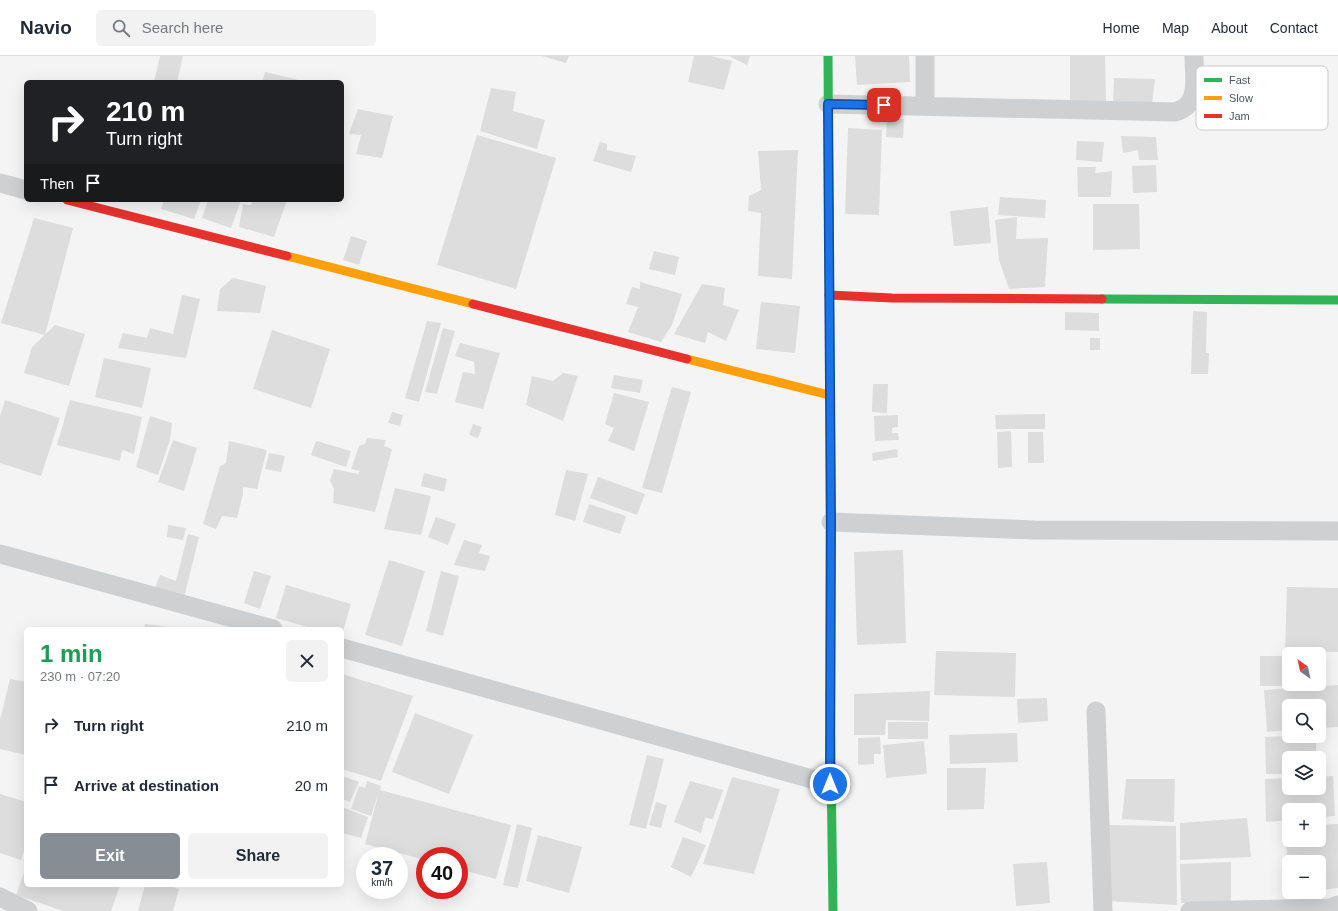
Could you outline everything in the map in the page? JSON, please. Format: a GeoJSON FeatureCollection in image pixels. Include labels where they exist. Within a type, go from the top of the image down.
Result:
{"type":"FeatureCollection","features":[{"type":"Feature","properties":{"kind":"street"},"geometry":{"type":"LineString","coordinates":[[828,56],[831,522],[830,784],[833,911]]}},
{"type":"Feature","properties":{"kind":"street"},"geometry":{"type":"LineString","coordinates":[[925,56],[926,106]]}},
{"type":"Feature","properties":{"kind":"street"},"geometry":{"type":"LineString","coordinates":[[828,104],[1175,112],[1184,109],[1191,104],[1194,92],[1194,56]]}},
{"type":"Feature","properties":{"kind":"street"},"geometry":{"type":"LineString","coordinates":[[0,183],[24,189]]}},
{"type":"Feature","properties":{"kind":"street"},"geometry":{"type":"LineString","coordinates":[[75,202],[829,395]]}},
{"type":"Feature","properties":{"kind":"street"},"geometry":{"type":"LineString","coordinates":[[829,295],[892,298],[1338,300]]}},
{"type":"Feature","properties":{"kind":"street"},"geometry":{"type":"LineString","coordinates":[[831,522],[1034,530],[1338,531]]}},
{"type":"Feature","properties":{"kind":"street"},"geometry":{"type":"LineString","coordinates":[[0,554],[266,627]]}},
{"type":"Feature","properties":{"kind":"street"},"geometry":{"type":"LineString","coordinates":[[344,649],[830,784]]}},
{"type":"Feature","properties":{"kind":"street"},"geometry":{"type":"LineString","coordinates":[[1096,711],[1103,911]]}},
{"type":"Feature","properties":{"kind":"street"},"geometry":{"type":"LineString","coordinates":[[0,897],[28,911]]}},
{"type":"Feature","properties":{"kind":"street"},"geometry":{"type":"LineString","coordinates":[[1190,911],[1330,908],[1338,905]]}},
{"type":"Feature","properties":{"kind":"building"},"geometry":{"type":"Polygon","coordinates":[[[160,56],[183,56],[177,80],[154,80],[160,56]]]}},
{"type":"Feature","properties":{"kind":"building"},"geometry":{"type":"Polygon","coordinates":[[[542,56],[569,56],[566,63],[542,56]]]}},
{"type":"Feature","properties":{"kind":"building"},"geometry":{"type":"Polygon","coordinates":[[[694,56],[711,56],[732,61],[724,90],[688,82],[694,56]]]}},
{"type":"Feature","properties":{"kind":"building"},"geometry":{"type":"Polygon","coordinates":[[[729,56],[750,56],[747,65],[729,56]]]}},
{"type":"Feature","properties":{"kind":"building"},"geometry":{"type":"Polygon","coordinates":[[[855,56],[909,56],[910,82],[857,85],[855,56]]]}},
{"type":"Feature","properties":{"kind":"building"},"geometry":{"type":"Polygon","coordinates":[[[1070,56],[1105,56],[1106,101],[1070,101],[1070,56]]]}},
{"type":"Feature","properties":{"kind":"building"},"geometry":{"type":"Polygon","coordinates":[[[265,72],[299,80],[263,80],[265,72]]]}},
{"type":"Feature","properties":{"kind":"building"},"geometry":{"type":"Polygon","coordinates":[[[1114,78],[1155,79],[1152,104],[1113,105],[1114,78]]]}},
{"type":"Feature","properties":{"kind":"building"},"geometry":{"type":"Polygon","coordinates":[[[491,88],[516,92],[513,111],[545,120],[537,149],[480,131],[491,88]]]}},
{"type":"Feature","properties":{"kind":"building"},"geometry":{"type":"Polygon","coordinates":[[[358,109],[393,116],[382,158],[356,154],[361,135],[349,134],[358,109]]]}},
{"type":"Feature","properties":{"kind":"building"},"geometry":{"type":"Polygon","coordinates":[[[887,118],[904,119],[903,138],[886,137],[887,118]]]}},
{"type":"Feature","properties":{"kind":"building"},"geometry":{"type":"Polygon","coordinates":[[[848,128],[882,130],[879,215],[845,214],[848,128]]]}},
{"type":"Feature","properties":{"kind":"building"},"geometry":{"type":"Polygon","coordinates":[[[477,135],[556,158],[516,289],[437,265],[477,135]]]}},
{"type":"Feature","properties":{"kind":"building"},"geometry":{"type":"Polygon","coordinates":[[[1121,136],[1156,137],[1158,160],[1139,160],[1138,150],[1123,153],[1121,136]]]}},
{"type":"Feature","properties":{"kind":"building"},"geometry":{"type":"Polygon","coordinates":[[[1077,141],[1104,142],[1102,162],[1076,160],[1077,141]]]}},
{"type":"Feature","properties":{"kind":"building"},"geometry":{"type":"Polygon","coordinates":[[[600,142],[607,144],[607,150],[636,156],[631,172],[593,161],[600,142]]]}},
{"type":"Feature","properties":{"kind":"building"},"geometry":{"type":"Polygon","coordinates":[[[798,150],[792,279],[758,276],[761,213],[748,211],[749,196],[761,190],[758,151],[798,150]]]}},
{"type":"Feature","properties":{"kind":"building"},"geometry":{"type":"Polygon","coordinates":[[[1156,165],[1157,192],[1133,193],[1132,166],[1156,165]]]}},
{"type":"Feature","properties":{"kind":"building"},"geometry":{"type":"Polygon","coordinates":[[[1077,167],[1096,167],[1095,173],[1112,171],[1111,197],[1078,197],[1077,167]]]}},
{"type":"Feature","properties":{"kind":"building"},"geometry":{"type":"Polygon","coordinates":[[[1000,197],[1046,200],[1045,218],[998,215],[1000,197]]]}},
{"type":"Feature","properties":{"kind":"building"},"geometry":{"type":"Polygon","coordinates":[[[163,202],[200,202],[194,219],[161,209],[163,202]]]}},
{"type":"Feature","properties":{"kind":"building"},"geometry":{"type":"Polygon","coordinates":[[[207,202],[240,202],[231,228],[202,218],[207,202]]]}},
{"type":"Feature","properties":{"kind":"building"},"geometry":{"type":"Polygon","coordinates":[[[252,202],[286,202],[274,237],[239,227],[243,204],[251,205],[252,202]]]}},
{"type":"Feature","properties":{"kind":"building"},"geometry":{"type":"Polygon","coordinates":[[[1093,204],[1139,204],[1140,249],[1093,250],[1093,204]]]}},
{"type":"Feature","properties":{"kind":"building"},"geometry":{"type":"Polygon","coordinates":[[[988,207],[991,243],[954,246],[950,211],[988,207]]]}},
{"type":"Feature","properties":{"kind":"building"},"geometry":{"type":"Polygon","coordinates":[[[1017,217],[1016,239],[1048,238],[1045,287],[1009,289],[999,260],[995,220],[1017,217]]]}},
{"type":"Feature","properties":{"kind":"building"},"geometry":{"type":"Polygon","coordinates":[[[34,218],[73,228],[45,335],[1,323],[34,218]]]}},
{"type":"Feature","properties":{"kind":"building"},"geometry":{"type":"Polygon","coordinates":[[[351,236],[367,241],[359,265],[343,260],[351,236]]]}},
{"type":"Feature","properties":{"kind":"building"},"geometry":{"type":"Polygon","coordinates":[[[654,251],[679,257],[675,275],[649,269],[654,251]]]}},
{"type":"Feature","properties":{"kind":"building"},"geometry":{"type":"Polygon","coordinates":[[[233,278],[266,286],[260,313],[217,311],[220,289],[233,278]]]}},
{"type":"Feature","properties":{"kind":"building"},"geometry":{"type":"Polygon","coordinates":[[[640,282],[682,294],[672,325],[661,342],[628,332],[638,307],[626,304],[632,287],[640,289],[640,282]]]}},
{"type":"Feature","properties":{"kind":"building"},"geometry":{"type":"Polygon","coordinates":[[[702,284],[725,288],[723,305],[739,310],[726,341],[708,332],[705,343],[674,334],[702,284]]]}},
{"type":"Feature","properties":{"kind":"building"},"geometry":{"type":"Polygon","coordinates":[[[182,295],[200,299],[186,358],[118,348],[123,333],[147,338],[150,328],[173,334],[182,295]]]}},
{"type":"Feature","properties":{"kind":"building"},"geometry":{"type":"Polygon","coordinates":[[[761,302],[800,306],[795,353],[756,349],[761,302]]]}},
{"type":"Feature","properties":{"kind":"building"},"geometry":{"type":"Polygon","coordinates":[[[1193,311],[1207,312],[1206,353],[1209,353],[1208,374],[1191,374],[1193,311]]]}},
{"type":"Feature","properties":{"kind":"building"},"geometry":{"type":"Polygon","coordinates":[[[1065,312],[1099,313],[1099,331],[1065,330],[1065,312]]]}},
{"type":"Feature","properties":{"kind":"building"},"geometry":{"type":"Polygon","coordinates":[[[427,321],[441,323],[419,402],[405,398],[427,321]]]}},
{"type":"Feature","properties":{"kind":"building"},"geometry":{"type":"Polygon","coordinates":[[[55,325],[85,334],[69,386],[24,373],[32,347],[55,325]]]}},
{"type":"Feature","properties":{"kind":"building"},"geometry":{"type":"Polygon","coordinates":[[[443,328],[455,331],[437,394],[425,392],[443,328]]]}},
{"type":"Feature","properties":{"kind":"building"},"geometry":{"type":"Polygon","coordinates":[[[272,330],[330,349],[311,408],[253,389],[272,330]]]}},
{"type":"Feature","properties":{"kind":"building"},"geometry":{"type":"Polygon","coordinates":[[[1090,338],[1100,338],[1100,350],[1090,350],[1090,338]]]}},
{"type":"Feature","properties":{"kind":"building"},"geometry":{"type":"Polygon","coordinates":[[[460,343],[500,353],[483,409],[455,402],[463,372],[475,374],[474,362],[455,356],[460,343]]]}},
{"type":"Feature","properties":{"kind":"building"},"geometry":{"type":"Polygon","coordinates":[[[104,358],[151,368],[142,408],[95,397],[104,358]]]}},
{"type":"Feature","properties":{"kind":"building"},"geometry":{"type":"Polygon","coordinates":[[[563,373],[578,376],[563,421],[526,405],[532,376],[553,381],[563,373]]]}},
{"type":"Feature","properties":{"kind":"building"},"geometry":{"type":"Polygon","coordinates":[[[614,375],[643,380],[640,393],[611,388],[614,375]]]}},
{"type":"Feature","properties":{"kind":"building"},"geometry":{"type":"Polygon","coordinates":[[[873,384],[888,384],[887,413],[872,412],[873,384]]]}},
{"type":"Feature","properties":{"kind":"building"},"geometry":{"type":"Polygon","coordinates":[[[672,387],[691,392],[662,493],[642,488],[672,387]]]}},
{"type":"Feature","properties":{"kind":"building"},"geometry":{"type":"Polygon","coordinates":[[[614,393],[649,402],[634,451],[608,441],[614,428],[605,424],[614,393]]]}},
{"type":"Feature","properties":{"kind":"building"},"geometry":{"type":"Polygon","coordinates":[[[5,400],[60,418],[41,476],[0,463],[0,416],[5,400]]]}},
{"type":"Feature","properties":{"kind":"building"},"geometry":{"type":"Polygon","coordinates":[[[70,400],[142,417],[134,454],[122,450],[120,461],[57,445],[70,400]]]}},
{"type":"Feature","properties":{"kind":"building"},"geometry":{"type":"Polygon","coordinates":[[[392,412],[403,415],[400,426],[388,423],[392,412]]]}},
{"type":"Feature","properties":{"kind":"building"},"geometry":{"type":"Polygon","coordinates":[[[1045,414],[1045,429],[996,429],[995,415],[1045,414]]]}},
{"type":"Feature","properties":{"kind":"building"},"geometry":{"type":"Polygon","coordinates":[[[898,415],[898,427],[892,428],[892,433],[898,433],[899,440],[875,441],[874,416],[898,415]]]}},
{"type":"Feature","properties":{"kind":"building"},"geometry":{"type":"Polygon","coordinates":[[[150,416],[172,423],[170,440],[158,475],[136,467],[150,416]]]}},
{"type":"Feature","properties":{"kind":"building"},"geometry":{"type":"Polygon","coordinates":[[[473,424],[482,427],[478,438],[469,435],[473,424]]]}},
{"type":"Feature","properties":{"kind":"building"},"geometry":{"type":"Polygon","coordinates":[[[1011,431],[1012,467],[998,468],[997,432],[1011,431]]]}},
{"type":"Feature","properties":{"kind":"building"},"geometry":{"type":"Polygon","coordinates":[[[1028,432],[1043,432],[1044,463],[1028,463],[1028,432]]]}},
{"type":"Feature","properties":{"kind":"building"},"geometry":{"type":"Polygon","coordinates":[[[367,438],[386,440],[384,446],[392,449],[375,512],[333,503],[334,489],[330,480],[334,469],[358,474],[360,471],[351,469],[359,446],[365,444],[367,438]]]}},
{"type":"Feature","properties":{"kind":"building"},"geometry":{"type":"Polygon","coordinates":[[[173,440],[197,448],[184,491],[158,482],[173,440]]]}},
{"type":"Feature","properties":{"kind":"building"},"geometry":{"type":"Polygon","coordinates":[[[229,441],[267,450],[257,489],[243,487],[243,494],[237,518],[222,516],[216,529],[203,524],[220,466],[226,463],[229,441]]]}},
{"type":"Feature","properties":{"kind":"building"},"geometry":{"type":"Polygon","coordinates":[[[316,441],[351,451],[346,467],[311,455],[316,441]]]}},
{"type":"Feature","properties":{"kind":"building"},"geometry":{"type":"Polygon","coordinates":[[[897,449],[898,457],[873,461],[872,453],[897,449]]]}},
{"type":"Feature","properties":{"kind":"building"},"geometry":{"type":"Polygon","coordinates":[[[269,453],[285,456],[281,472],[265,469],[269,453]]]}},
{"type":"Feature","properties":{"kind":"building"},"geometry":{"type":"Polygon","coordinates":[[[566,470],[588,474],[575,521],[555,515],[566,470]]]}},
{"type":"Feature","properties":{"kind":"building"},"geometry":{"type":"Polygon","coordinates":[[[424,473],[447,479],[444,492],[421,486],[424,473]]]}},
{"type":"Feature","properties":{"kind":"building"},"geometry":{"type":"Polygon","coordinates":[[[598,477],[645,494],[637,515],[590,498],[598,477]]]}},
{"type":"Feature","properties":{"kind":"building"},"geometry":{"type":"Polygon","coordinates":[[[395,488],[431,496],[421,535],[384,529],[395,488]]]}},
{"type":"Feature","properties":{"kind":"building"},"geometry":{"type":"Polygon","coordinates":[[[589,504],[626,516],[620,534],[583,522],[589,504]]]}},
{"type":"Feature","properties":{"kind":"building"},"geometry":{"type":"Polygon","coordinates":[[[436,517],[456,524],[448,545],[428,537],[436,517]]]}},
{"type":"Feature","properties":{"kind":"building"},"geometry":{"type":"Polygon","coordinates":[[[168,525],[186,528],[183,540],[167,537],[168,525]]]}},
{"type":"Feature","properties":{"kind":"building"},"geometry":{"type":"Polygon","coordinates":[[[188,534],[199,537],[184,598],[155,588],[160,575],[176,581],[188,534]]]}},
{"type":"Feature","properties":{"kind":"building"},"geometry":{"type":"Polygon","coordinates":[[[464,540],[482,545],[479,553],[490,556],[485,571],[454,565],[464,540]]]}},
{"type":"Feature","properties":{"kind":"building"},"geometry":{"type":"Polygon","coordinates":[[[903,550],[906,643],[857,645],[854,552],[903,550]]]}},
{"type":"Feature","properties":{"kind":"building"},"geometry":{"type":"Polygon","coordinates":[[[389,560],[425,571],[402,646],[365,635],[389,560]]]}},
{"type":"Feature","properties":{"kind":"building"},"geometry":{"type":"Polygon","coordinates":[[[254,571],[271,576],[260,609],[244,603],[254,571]]]}},
{"type":"Feature","properties":{"kind":"building"},"geometry":{"type":"Polygon","coordinates":[[[441,571],[459,576],[443,636],[426,631],[441,571]]]}},
{"type":"Feature","properties":{"kind":"building"},"geometry":{"type":"Polygon","coordinates":[[[286,585],[351,604],[344,627],[307,627],[276,618],[286,585]]]}},
{"type":"Feature","properties":{"kind":"building"},"geometry":{"type":"Polygon","coordinates":[[[1287,587],[1338,588],[1338,652],[1326,652],[1326,647],[1285,647],[1287,587]]]}},
{"type":"Feature","properties":{"kind":"building"},"geometry":{"type":"Polygon","coordinates":[[[145,624],[170,627],[144,627],[145,624]]]}},
{"type":"Feature","properties":{"kind":"building"},"geometry":{"type":"Polygon","coordinates":[[[936,651],[1016,653],[1015,697],[934,695],[936,651]]]}},
{"type":"Feature","properties":{"kind":"building"},"geometry":{"type":"Polygon","coordinates":[[[1260,656],[1282,656],[1282,686],[1260,686],[1260,656]]]}},
{"type":"Feature","properties":{"kind":"building"},"geometry":{"type":"Polygon","coordinates":[[[344,675],[413,696],[381,781],[344,770],[344,675]]]}},
{"type":"Feature","properties":{"kind":"building"},"geometry":{"type":"Polygon","coordinates":[[[10,679],[24,682],[24,755],[0,749],[0,720],[10,679]]]}},
{"type":"Feature","properties":{"kind":"building"},"geometry":{"type":"Polygon","coordinates":[[[1338,685],[1338,727],[1326,728],[1326,699],[1282,699],[1282,731],[1267,732],[1264,690],[1282,689],[1282,691],[1326,691],[1326,686],[1338,685]]]}},
{"type":"Feature","properties":{"kind":"building"},"geometry":{"type":"Polygon","coordinates":[[[930,691],[929,721],[886,720],[885,735],[854,735],[854,694],[930,691]]]}},
{"type":"Feature","properties":{"kind":"building"},"geometry":{"type":"Polygon","coordinates":[[[1047,698],[1048,721],[1018,723],[1017,699],[1047,698]]]}},
{"type":"Feature","properties":{"kind":"building"},"geometry":{"type":"Polygon","coordinates":[[[415,713],[473,735],[449,794],[392,772],[415,713]]]}},
{"type":"Feature","properties":{"kind":"building"},"geometry":{"type":"Polygon","coordinates":[[[888,722],[928,722],[928,739],[888,739],[888,722]]]}},
{"type":"Feature","properties":{"kind":"building"},"geometry":{"type":"Polygon","coordinates":[[[1017,733],[1018,762],[950,764],[949,735],[1017,733]]]}},
{"type":"Feature","properties":{"kind":"building"},"geometry":{"type":"Polygon","coordinates":[[[1282,736],[1282,743],[1316,743],[1316,751],[1282,751],[1282,774],[1266,774],[1265,737],[1282,736]]]}},
{"type":"Feature","properties":{"kind":"building"},"geometry":{"type":"Polygon","coordinates":[[[880,737],[881,754],[874,754],[874,764],[858,765],[858,738],[880,737]]]}},
{"type":"Feature","properties":{"kind":"building"},"geometry":{"type":"Polygon","coordinates":[[[924,741],[927,774],[886,778],[883,745],[924,741]]]}},
{"type":"Feature","properties":{"kind":"building"},"geometry":{"type":"Polygon","coordinates":[[[647,755],[664,759],[646,829],[629,825],[647,755]]]}},
{"type":"Feature","properties":{"kind":"building"},"geometry":{"type":"Polygon","coordinates":[[[947,768],[986,768],[984,809],[947,810],[947,768]]]}},
{"type":"Feature","properties":{"kind":"building"},"geometry":{"type":"Polygon","coordinates":[[[1326,776],[1333,776],[1335,816],[1326,817],[1326,803],[1282,803],[1282,821],[1266,822],[1265,779],[1282,778],[1282,795],[1326,795],[1326,776]]]}},
{"type":"Feature","properties":{"kind":"building"},"geometry":{"type":"Polygon","coordinates":[[[344,777],[359,782],[350,802],[344,800],[344,777]]]}},
{"type":"Feature","properties":{"kind":"building"},"geometry":{"type":"Polygon","coordinates":[[[732,777],[780,789],[754,874],[703,864],[732,777]]]}},
{"type":"Feature","properties":{"kind":"building"},"geometry":{"type":"Polygon","coordinates":[[[1126,779],[1175,779],[1174,822],[1122,819],[1126,779]]]}},
{"type":"Feature","properties":{"kind":"building"},"geometry":{"type":"Polygon","coordinates":[[[367,781],[381,786],[380,790],[511,825],[496,879],[468,871],[468,847],[416,847],[416,858],[408,855],[408,847],[376,847],[365,844],[379,792],[371,816],[351,809],[359,786],[365,788],[367,781]]]}},
{"type":"Feature","properties":{"kind":"building"},"geometry":{"type":"Polygon","coordinates":[[[690,781],[723,790],[713,819],[705,818],[701,833],[674,822],[690,781]]]}},
{"type":"Feature","properties":{"kind":"building"},"geometry":{"type":"Polygon","coordinates":[[[0,794],[24,801],[24,850],[21,860],[0,853],[0,794]]]}},
{"type":"Feature","properties":{"kind":"building"},"geometry":{"type":"Polygon","coordinates":[[[656,802],[667,805],[661,828],[649,825],[656,802]]]}},
{"type":"Feature","properties":{"kind":"building"},"geometry":{"type":"Polygon","coordinates":[[[344,808],[368,817],[361,838],[344,834],[344,808]]]}},
{"type":"Feature","properties":{"kind":"building"},"geometry":{"type":"Polygon","coordinates":[[[1247,818],[1251,857],[1180,860],[1180,823],[1247,818]]]}},
{"type":"Feature","properties":{"kind":"building"},"geometry":{"type":"Polygon","coordinates":[[[517,824],[532,828],[518,888],[503,885],[517,824]]]}},
{"type":"Feature","properties":{"kind":"building"},"geometry":{"type":"Polygon","coordinates":[[[1338,824],[1338,888],[1326,889],[1326,855],[1287,855],[1286,847],[1326,847],[1326,825],[1338,824]]]}},
{"type":"Feature","properties":{"kind":"building"},"geometry":{"type":"Polygon","coordinates":[[[1104,825],[1176,826],[1177,905],[1106,901],[1104,825]]]}},
{"type":"Feature","properties":{"kind":"building"},"geometry":{"type":"Polygon","coordinates":[[[538,835],[582,847],[569,893],[526,881],[538,835]]]}},
{"type":"Feature","properties":{"kind":"building"},"geometry":{"type":"Polygon","coordinates":[[[683,837],[706,845],[691,877],[671,867],[683,837]]]}},
{"type":"Feature","properties":{"kind":"building"},"geometry":{"type":"Polygon","coordinates":[[[1047,862],[1050,903],[1016,906],[1013,864],[1047,862]]]}},
{"type":"Feature","properties":{"kind":"building"},"geometry":{"type":"Polygon","coordinates":[[[1231,862],[1231,904],[1181,903],[1180,864],[1231,862]]]}},
{"type":"Feature","properties":{"kind":"building"},"geometry":{"type":"Polygon","coordinates":[[[24,873],[24,887],[119,887],[111,911],[63,911],[16,895],[24,873]]]}},
{"type":"Feature","properties":{"kind":"building"},"geometry":{"type":"Polygon","coordinates":[[[144,887],[172,887],[179,889],[173,911],[138,911],[144,887]]]}},
{"type":"Feature","properties":{"kind":"traffic: fast"},"geometry":{"type":"LineString","coordinates":[[828,56],[830,395]]}},
{"type":"Feature","properties":{"kind":"traffic: fast"},"geometry":{"type":"LineString","coordinates":[[1102,299],[1338,300]]}},
{"type":"Feature","properties":{"kind":"traffic: fast"},"geometry":{"type":"LineString","coordinates":[[830,693],[833,911]]}},
{"type":"Feature","properties":{"kind":"traffic: slow"},"geometry":{"type":"LineString","coordinates":[[287,256],[473,304]]}},
{"type":"Feature","properties":{"kind":"traffic: slow"},"geometry":{"type":"LineString","coordinates":[[687,359],[829,395]]}},
{"type":"Feature","properties":{"kind":"traffic: slow"},"geometry":{"type":"LineString","coordinates":[[830,395],[830,693]]}},
{"type":"Feature","properties":{"kind":"traffic: jam"},"geometry":{"type":"LineString","coordinates":[[75,202],[287,256]]}},
{"type":"Feature","properties":{"kind":"traffic: jam"},"geometry":{"type":"LineString","coordinates":[[829,295],[892,298],[1102,299]]}},
{"type":"Feature","properties":{"kind":"traffic: jam"},"geometry":{"type":"LineString","coordinates":[[473,304],[687,359]]}},
{"type":"Feature","properties":{"kind":"route"},"geometry":{"type":"LineString","coordinates":[[830,784],[829,652],[831,522],[828,104],[884,105]]}}]}
